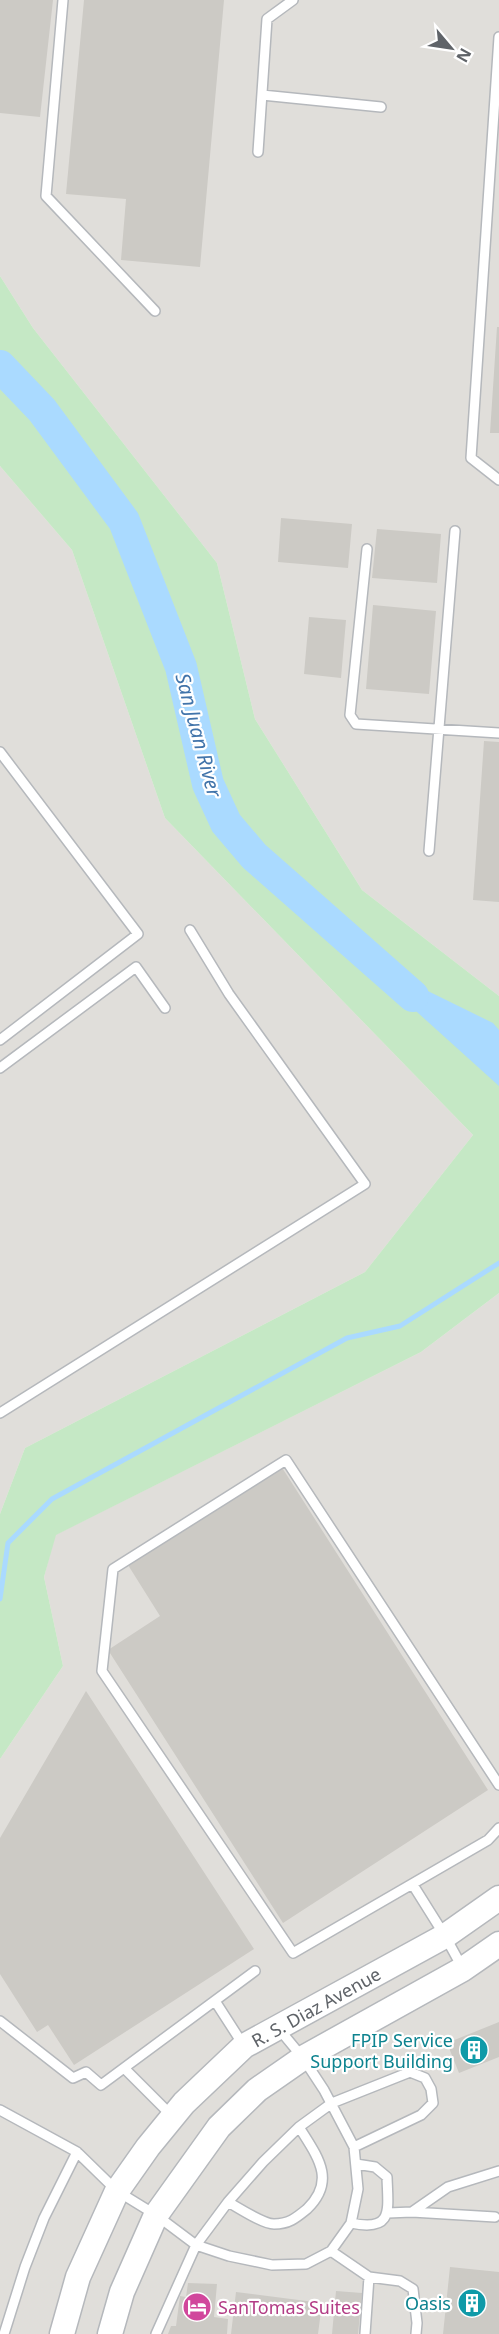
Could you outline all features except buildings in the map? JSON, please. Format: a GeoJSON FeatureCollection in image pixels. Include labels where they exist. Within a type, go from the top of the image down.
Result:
{"type":"FeatureCollection","features":[{"type":"Feature","properties":{"kind":"street","name":"R. S. Diaz Avenue"},"geometry":{"type":"LineString","coordinates":[[62,2334],[78,2277],[117,2191],[172,2116],[244,2046],[445,1936],[499,1898]]}},
{"type":"Feature","properties":{"kind":"street"},"geometry":{"type":"LineString","coordinates":[[110,2334],[122,2292],[156,2215],[219,2127],[257,2090],[303,2058],[463,1969],[499,1944]]}},
{"type":"Feature","properties":{"kind":"lane"},"geometry":{"type":"LineString","coordinates":[[63,0],[46,196],[155,311]]}},
{"type":"Feature","properties":{"kind":"lane"},"geometry":{"type":"LineString","coordinates":[[258,152],[267,19],[293,0]]}},
{"type":"Feature","properties":{"kind":"lane"},"geometry":{"type":"LineString","coordinates":[[499,37],[471,458],[499,480]]}},
{"type":"Feature","properties":{"kind":"lane"},"geometry":{"type":"LineString","coordinates":[[262,95],[381,107]]}},
{"type":"Feature","properties":{"kind":"lane"},"geometry":{"type":"LineString","coordinates":[[429,851],[455,531]]}},
{"type":"Feature","properties":{"kind":"lane"},"geometry":{"type":"LineString","coordinates":[[367,549],[350,715],[356,724],[499,733]]}},
{"type":"Feature","properties":{"kind":"lane"},"geometry":{"type":"LineString","coordinates":[[0,752],[138,934],[0,1040]]}},
{"type":"Feature","properties":{"kind":"lane"},"geometry":{"type":"LineString","coordinates":[[0,1413],[365,1184],[229,994],[190,930]]}},
{"type":"Feature","properties":{"kind":"lane"},"geometry":{"type":"LineString","coordinates":[[0,1068],[136,967],[165,1008]]}},
{"type":"Feature","properties":{"kind":"lane"},"geometry":{"type":"LineString","coordinates":[[499,1785],[286,1460],[113,1569],[102,1671],[293,1953],[488,1840],[499,1828]]}},
{"type":"Feature","properties":{"kind":"lane"},"geometry":{"type":"LineString","coordinates":[[413,1885],[463,1969]]}},
{"type":"Feature","properties":{"kind":"lane"},"geometry":{"type":"LineString","coordinates":[[0,2021],[73,2078],[86,2072],[101,2085],[255,1971]]}},
{"type":"Feature","properties":{"kind":"lane"},"geometry":{"type":"LineString","coordinates":[[215,2001],[244,2046]]}},
{"type":"Feature","properties":{"kind":"lane"},"geometry":{"type":"LineString","coordinates":[[0,2110],[77,2152],[117,2191],[156,2215],[196,2245],[229,2256],[272,2265],[306,2264],[330,2251],[351,2223],[358,2189],[354,2147],[332,2103],[303,2058],[277,2027]]}},
{"type":"Feature","properties":{"kind":"lane"},"geometry":{"type":"LineString","coordinates":[[124,2069],[172,2116]]}},
{"type":"Feature","properties":{"kind":"lane"},"geometry":{"type":"LineString","coordinates":[[156,2334],[196,2245],[228,2202],[263,2162],[299,2127],[332,2103],[410,2072],[425,2078],[431,2089],[433,2103],[421,2115],[354,2147]]}},
{"type":"Feature","properties":{"kind":"lane"},"geometry":{"type":"LineString","coordinates":[[228,2202],[272,2224],[293,2222],[318,2198],[324,2175],[318,2156],[299,2127]]}},
{"type":"Feature","properties":{"kind":"lane"},"geometry":{"type":"LineString","coordinates":[[4,2334],[25,2267],[44,2218],[77,2152]]}},
{"type":"Feature","properties":{"kind":"lane"},"geometry":{"type":"LineString","coordinates":[[351,2223],[369,2227],[381,2223],[388,2213],[387,2176],[375,2167],[356,2164]]}},
{"type":"Feature","properties":{"kind":"lane"},"geometry":{"type":"LineString","coordinates":[[412,2212],[448,2187],[499,2171]]}},
{"type":"Feature","properties":{"kind":"lane"},"geometry":{"type":"LineString","coordinates":[[388,2213],[412,2212],[495,2217]]}},
{"type":"Feature","properties":{"kind":"lane"},"geometry":{"type":"LineString","coordinates":[[330,2251],[369,2277],[400,2281],[413,2289],[416,2334]]}},
{"type":"Feature","properties":{"kind":"lane"},"geometry":{"type":"LineString","coordinates":[[365,2334],[369,2277]]}},
{"type":"Feature","properties":{"kind":"shaded area"},"geometry":{"type":"Polygon","coordinates":[[[0,0],[499,0],[499,996],[362,890],[255,719],[217,563],[33,328],[0,276],[0,0]]]}},
{"type":"Feature","properties":{"kind":"shaded area"},"geometry":{"type":"Polygon","coordinates":[[[0,466],[72,550],[165,818],[473,1135],[365,1272],[25,1448],[0,1514],[0,466]]]}},
{"type":"Feature","properties":{"kind":"shaded area"},"geometry":{"type":"Polygon","coordinates":[[[499,1293],[499,2334],[0,2334],[0,1759],[63,1666],[44,1577],[55,1535],[421,1352],[499,1293]]]}},
{"type":"Feature","properties":{"kind":"green space"},"geometry":{"type":"Polygon","coordinates":[[[0,276],[33,328],[217,563],[255,719],[362,890],[499,996],[499,1293],[421,1352],[56,1535],[44,1577],[63,1666],[0,1759],[0,1514],[25,1448],[365,1272],[473,1135],[165,818],[72,550],[0,466],[0,276]]]}},
{"type":"Feature","properties":{"kind":"water"},"geometry":{"type":"Polygon","coordinates":[[[381,968],[493,1023],[499,1030],[499,1086],[407,1003],[381,968]]]}},
{"type":"Feature","properties":{"kind":"waterway","name":"San Juan River"},"geometry":{"type":"LineString","coordinates":[[0,366],[42,410],[124,521],[181,667],[208,784],[226,823],[254,856],[413,996]]}},
{"type":"Feature","properties":{"kind":"waterway"},"geometry":{"type":"LineString","coordinates":[[0,1599],[8,1543],[52,1499],[347,1338],[400,1326],[499,1263]]}},
{"type":"Feature","properties":{"kind":"place","name":"FPIP Service Support Building"},"geometry":{"type":"Point","coordinates":[474,2050]}},
{"type":"Feature","properties":{"kind":"place","name":"Oasis"},"geometry":{"type":"Point","coordinates":[472,2303]}},
{"type":"Feature","properties":{"kind":"place","name":"SanTomas Suites"},"geometry":{"type":"Point","coordinates":[197,2307]}}]}
